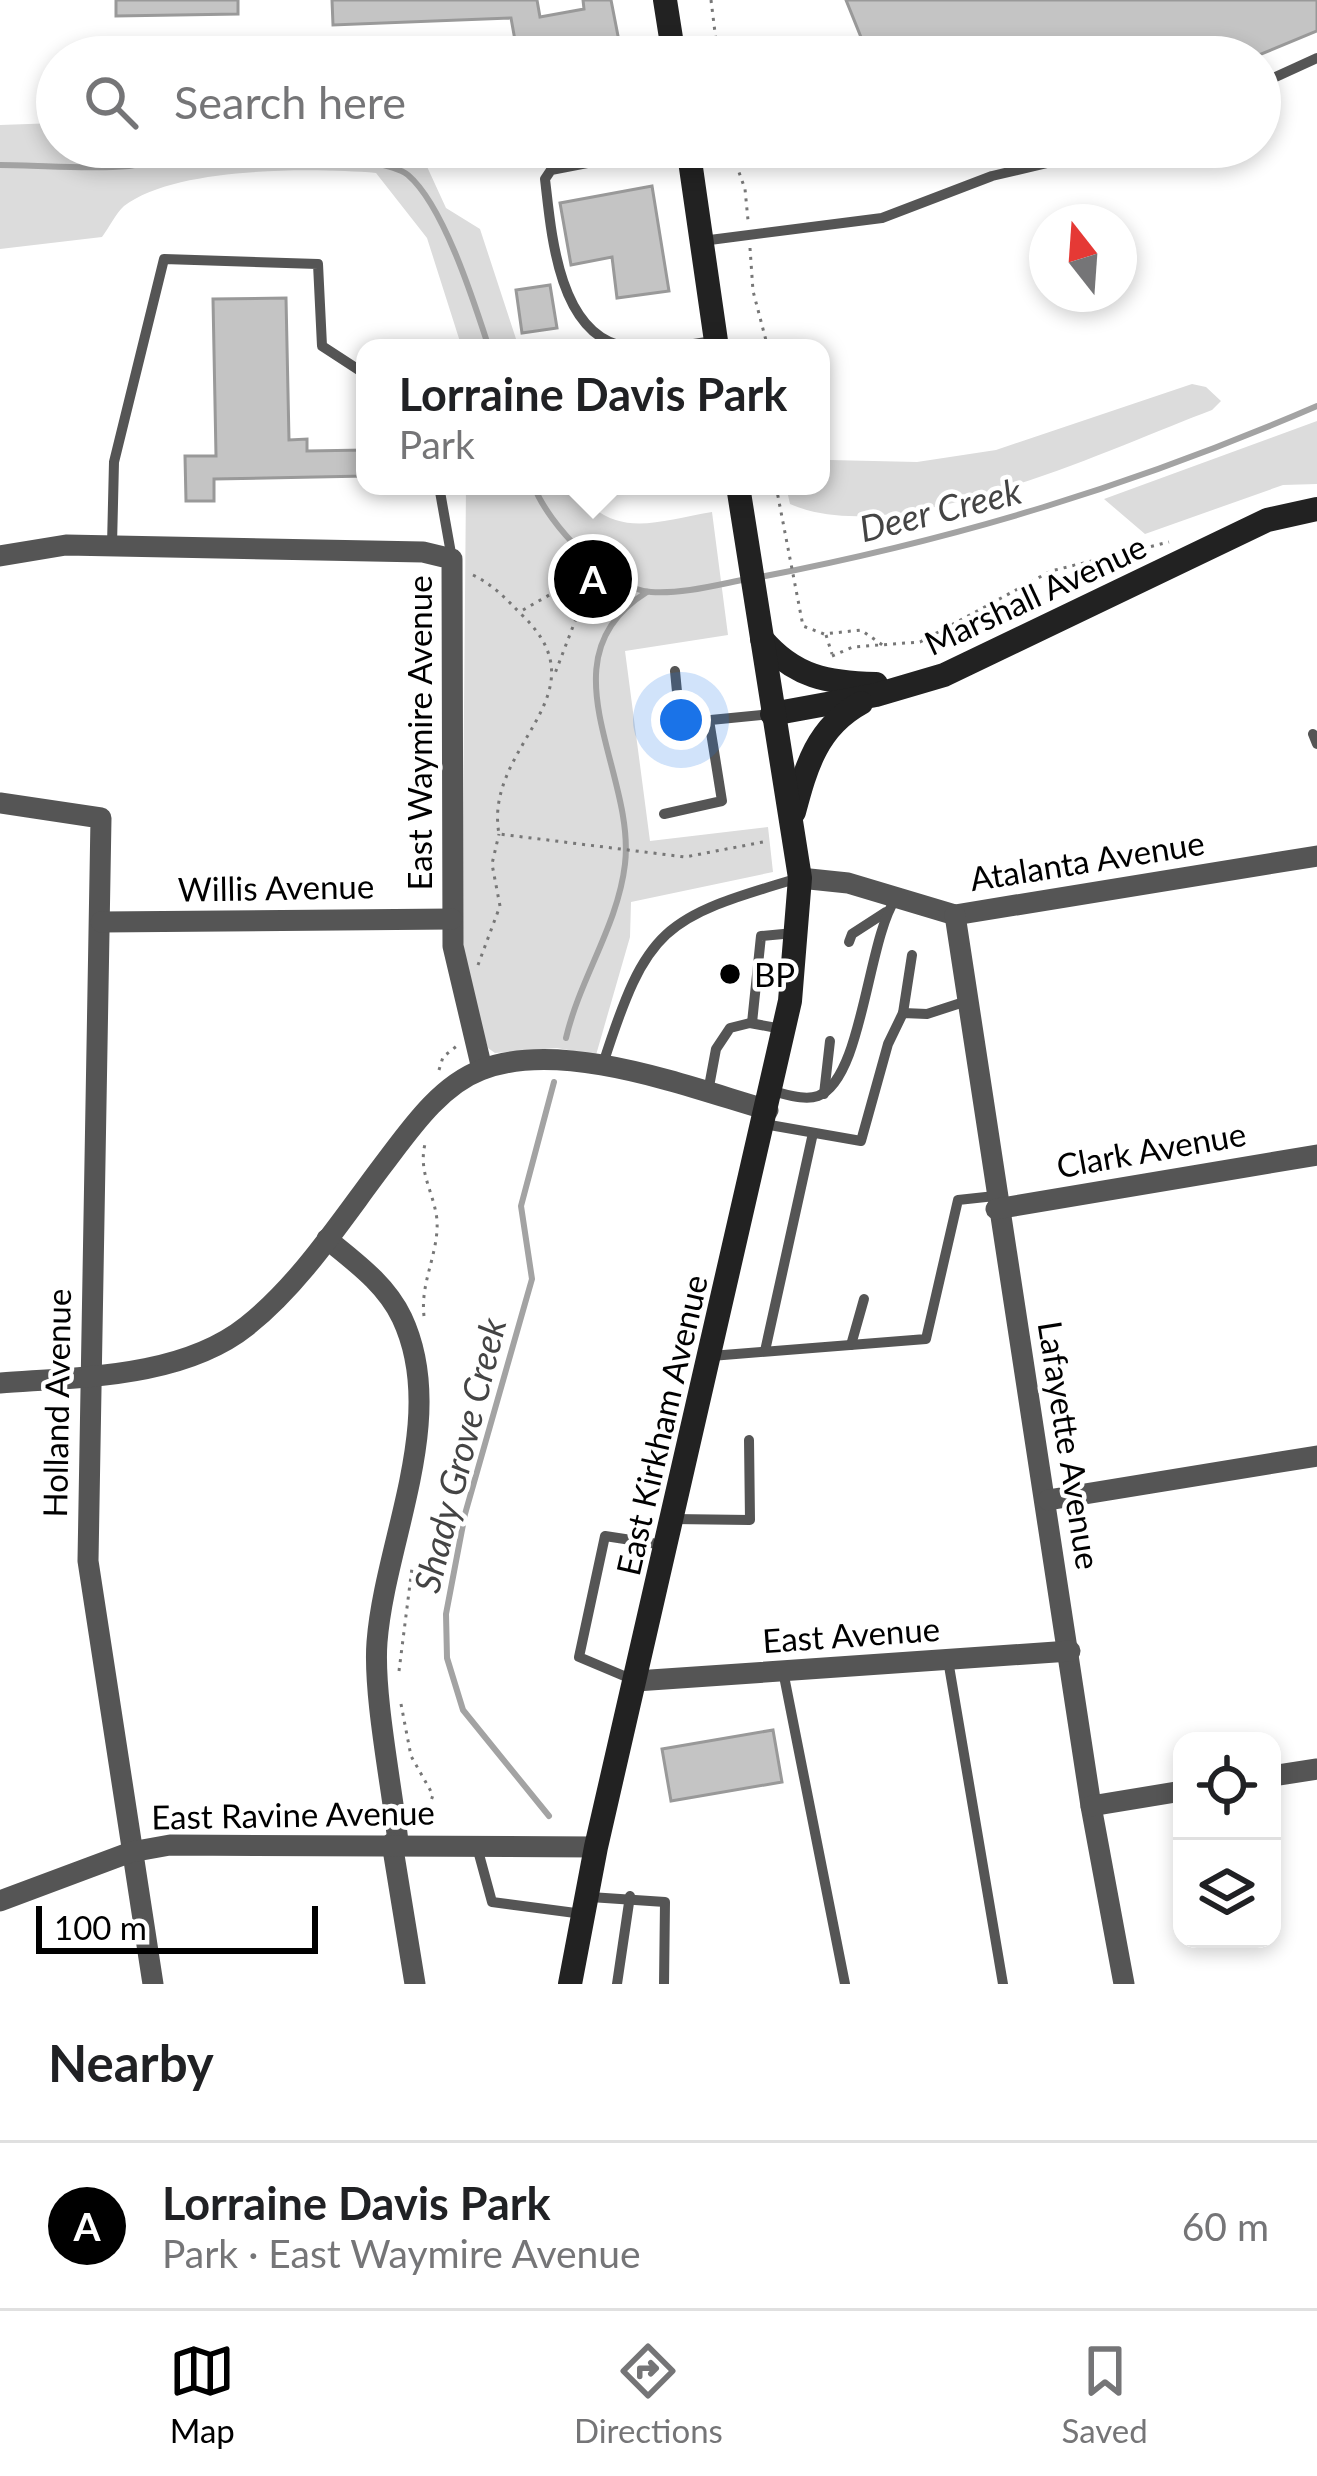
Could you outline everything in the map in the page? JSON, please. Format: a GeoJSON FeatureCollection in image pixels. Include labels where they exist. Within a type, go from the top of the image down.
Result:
{"type":"FeatureCollection","features":[{"type":"Feature","properties":{"kind":"main road"},"geometry":{"type":"LineString","coordinates":[[664,0],[670,36]]}},
{"type":"Feature","properties":{"kind":"main road"},"geometry":{"type":"LineString","coordinates":[[691,168],[716,339]]}},
{"type":"Feature","properties":{"kind":"main road","name":"East Kirkham Avenue"},"geometry":{"type":"LineString","coordinates":[[570,1984],[596,1847],[768,1108],[798,933],[800,878],[739,495]]}},
{"type":"Feature","properties":{"kind":"main road","name":"Marshall Avenue"},"geometry":{"type":"LineString","coordinates":[[772,714],[875,695],[944,675],[1267,520],[1317,509]]}},
{"type":"Feature","properties":{"kind":"main road"},"geometry":{"type":"LineString","coordinates":[[762,639],[775,654],[820,682],[877,684],[944,675]]}},
{"type":"Feature","properties":{"kind":"main road"},"geometry":{"type":"LineString","coordinates":[[792,820],[808,761],[821,737],[846,711],[875,695]]}},
{"type":"Feature","properties":{"kind":"street","name":"East Waymire Avenue"},"geometry":{"type":"LineString","coordinates":[[0,556],[66,544],[423,552],[453,565],[452,919],[457,979],[482,1070]]}},
{"type":"Feature","properties":{"kind":"street","name":"Holland Avenue"},"geometry":{"type":"LineString","coordinates":[[0,803],[101,818],[88,1561],[153,1984]]}},
{"type":"Feature","properties":{"kind":"street","name":"Atalanta Avenue"},"geometry":{"type":"LineString","coordinates":[[800,878],[848,883],[891,905],[955,915],[1317,856]]}},
{"type":"Feature","properties":{"kind":"street","name":"Lafayette Avenue"},"geometry":{"type":"LineString","coordinates":[[955,915],[996,1203],[1048,1500],[1090,1806],[1124,1984]]}},
{"type":"Feature","properties":{"kind":"street","name":"Willis Avenue"},"geometry":{"type":"LineString","coordinates":[[101,922],[452,919]]}},
{"type":"Feature","properties":{"kind":"street"},"geometry":{"type":"LineString","coordinates":[[0,1384],[88,1376],[195,1354],[244,1329],[327,1239],[425,1113],[448,1090],[482,1070],[542,1060],[602,1067],[768,1108]]}},
{"type":"Feature","properties":{"kind":"street","name":"Clark Avenue"},"geometry":{"type":"LineString","coordinates":[[996,1203],[1317,1155]]}},
{"type":"Feature","properties":{"kind":"street"},"geometry":{"type":"LineString","coordinates":[[327,1239],[389,1298],[412,1346],[418,1384],[376,1645],[395,1843],[415,1984]]}},
{"type":"Feature","properties":{"kind":"street"},"geometry":{"type":"LineString","coordinates":[[1048,1500],[1317,1456]]}},
{"type":"Feature","properties":{"kind":"street","name":"East Avenue"},"geometry":{"type":"LineString","coordinates":[[636,1681],[1070,1651]]}},
{"type":"Feature","properties":{"kind":"street"},"geometry":{"type":"LineString","coordinates":[[1281,1775],[1317,1769]]}},
{"type":"Feature","properties":{"kind":"street"},"geometry":{"type":"LineString","coordinates":[[1090,1806],[1173,1792]]}},
{"type":"Feature","properties":{"kind":"street","name":"East Ravine Avenue"},"geometry":{"type":"LineString","coordinates":[[0,1901],[131,1852],[170,1845],[596,1847]]}},
{"type":"Feature","properties":{"kind":"lane"},"geometry":{"type":"LineString","coordinates":[[1281,74],[1317,58]]}},
{"type":"Feature","properties":{"kind":"lane"},"geometry":{"type":"LineString","coordinates":[[561,168],[551,170],[545,179],[554,258],[571,301],[607,339]]}},
{"type":"Feature","properties":{"kind":"lane"},"geometry":{"type":"LineString","coordinates":[[702,241],[785,234],[903,212],[992,176],[1026,168]]}},
{"type":"Feature","properties":{"kind":"lane"},"geometry":{"type":"LineString","coordinates":[[112,546],[114,462],[164,260],[318,265],[322,346],[356,368]]}},
{"type":"Feature","properties":{"kind":"lane"},"geometry":{"type":"LineString","coordinates":[[441,495],[453,565]]}},
{"type":"Feature","properties":{"kind":"lane"},"geometry":{"type":"LineString","coordinates":[[675,671],[680,723],[772,714]]}},
{"type":"Feature","properties":{"kind":"lane"},"geometry":{"type":"LineString","coordinates":[[664,814],[722,801],[709,720]]}},
{"type":"Feature","properties":{"kind":"lane"},"geometry":{"type":"LineString","coordinates":[[602,1067],[628,985],[657,940],[688,913],[800,878]]}},
{"type":"Feature","properties":{"kind":"lane"},"geometry":{"type":"LineString","coordinates":[[849,942],[852,934],[891,905]]}},
{"type":"Feature","properties":{"kind":"lane"},"geometry":{"type":"LineString","coordinates":[[768,1108],[824,1094],[845,1064],[891,905]]}},
{"type":"Feature","properties":{"kind":"lane"},"geometry":{"type":"LineString","coordinates":[[752,1023],[761,936],[798,933]]}},
{"type":"Feature","properties":{"kind":"lane"},"geometry":{"type":"LineString","coordinates":[[768,1108],[813,1133],[861,1142],[902,1013],[912,955]]}},
{"type":"Feature","properties":{"kind":"lane"},"geometry":{"type":"LineString","coordinates":[[902,1013],[927,1014],[967,1001]]}},
{"type":"Feature","properties":{"kind":"lane"},"geometry":{"type":"LineString","coordinates":[[708,1093],[716,1049],[730,1028],[752,1023],[784,1030]]}},
{"type":"Feature","properties":{"kind":"lane"},"geometry":{"type":"LineString","coordinates":[[824,1094],[830,1041]]}},
{"type":"Feature","properties":{"kind":"lane"},"geometry":{"type":"LineString","coordinates":[[765,1352],[813,1133]]}},
{"type":"Feature","properties":{"kind":"lane"},"geometry":{"type":"LineString","coordinates":[[711,1356],[926,1339],[958,1200],[996,1203]]}},
{"type":"Feature","properties":{"kind":"lane"},"geometry":{"type":"LineString","coordinates":[[851,1345],[865,1299]]}},
{"type":"Feature","properties":{"kind":"lane"},"geometry":{"type":"LineString","coordinates":[[673,1519],[750,1520],[749,1440]]}},
{"type":"Feature","properties":{"kind":"lane"},"geometry":{"type":"LineString","coordinates":[[636,1681],[579,1657],[605,1536],[667,1545]]}},
{"type":"Feature","properties":{"kind":"lane"},"geometry":{"type":"LineString","coordinates":[[949,1660],[1003,1984]]}},
{"type":"Feature","properties":{"kind":"lane"},"geometry":{"type":"LineString","coordinates":[[783,1672],[845,1984]]}},
{"type":"Feature","properties":{"kind":"lane"},"geometry":{"type":"LineString","coordinates":[[476,1843],[492,1902],[585,1906],[630,1896],[665,1902],[664,1984]]}},
{"type":"Feature","properties":{"kind":"lane"},"geometry":{"type":"LineString","coordinates":[[617,1984],[630,1896]]}},
{"type":"Feature","properties":{"kind":"path"},"geometry":{"type":"LineString","coordinates":[[711,0],[715,36]]}},
{"type":"Feature","properties":{"kind":"path"},"geometry":{"type":"LineString","coordinates":[[777,495],[795,606],[803,626],[824,634],[861,630],[885,647]]}},
{"type":"Feature","properties":{"kind":"path"},"geometry":{"type":"LineString","coordinates":[[822,668],[832,656],[853,647],[920,642],[1063,567],[1177,539]]}},
{"type":"Feature","properties":{"kind":"path"},"geometry":{"type":"LineString","coordinates":[[453,565],[496,586],[543,634],[553,677]]}},
{"type":"Feature","properties":{"kind":"path"},"geometry":{"type":"LineString","coordinates":[[477,971],[499,916],[492,852],[500,835],[506,772],[545,706],[577,616],[564,596],[551,593],[520,612]]}},
{"type":"Feature","properties":{"kind":"path"},"geometry":{"type":"LineString","coordinates":[[824,634],[832,656]]}},
{"type":"Feature","properties":{"kind":"path"},"geometry":{"type":"LineString","coordinates":[[500,835],[685,857],[763,842]]}},
{"type":"Feature","properties":{"kind":"path"},"geometry":{"type":"LineString","coordinates":[[440,1079],[443,1057],[459,1045]]}},
{"type":"Feature","properties":{"kind":"shaded area"},"geometry":{"type":"Polygon","coordinates":[[[36,124],[36,168],[428,168],[446,208],[480,229],[516,339],[459,339],[427,238],[376,173],[283,171],[177,183],[124,206],[102,237],[0,249],[0,125],[36,124]]]}},
{"type":"Feature","properties":{"kind":"shaded area"},"geometry":{"type":"Polygon","coordinates":[[[1192,384],[1206,387],[1221,401],[1212,410],[1060,470],[942,505],[886,515],[834,515],[790,504],[788,495],[830,495],[830,460],[917,462],[996,450],[1192,384]]]}},
{"type":"Feature","properties":{"kind":"shaded area"},"geometry":{"type":"Polygon","coordinates":[[[1317,421],[1317,484],[1283,485],[1145,534],[1104,499],[1317,421]]]}},
{"type":"Feature","properties":{"kind":"shaded area"},"geometry":{"type":"Polygon","coordinates":[[[466,495],[581,495],[603,515],[635,523],[712,512],[728,635],[625,651],[650,841],[768,827],[773,872],[631,902],[630,937],[596,1055],[557,1048],[495,1053],[488,1048],[467,982],[462,933],[466,495]]]}},
{"type":"Feature","properties":{"kind":"building"},"geometry":{"type":"Polygon","coordinates":[[[116,0],[238,0],[238,14],[116,16],[116,0]]]}},
{"type":"Feature","properties":{"kind":"building"},"geometry":{"type":"Polygon","coordinates":[[[332,0],[537,0],[540,17],[584,9],[583,0],[611,0],[618,36],[514,36],[511,18],[333,25],[332,0]]]}},
{"type":"Feature","properties":{"kind":"building"},"geometry":{"type":"Polygon","coordinates":[[[846,0],[1317,0],[1317,31],[1281,46],[1281,36],[861,36],[846,0]]]}},
{"type":"Feature","properties":{"kind":"building"},"geometry":{"type":"Polygon","coordinates":[[[652,186],[669,291],[617,298],[612,257],[571,265],[560,203],[652,186]]]}},
{"type":"Feature","properties":{"kind":"building"},"geometry":{"type":"Polygon","coordinates":[[[550,285],[557,328],[522,333],[516,290],[550,285]]]}},
{"type":"Feature","properties":{"kind":"building"},"geometry":{"type":"Polygon","coordinates":[[[286,298],[289,440],[307,439],[307,451],[356,450],[356,476],[214,479],[214,501],[186,501],[185,456],[216,456],[213,299],[286,298]]]}},
{"type":"Feature","properties":{"kind":"building"},"geometry":{"type":"Polygon","coordinates":[[[773,1730],[782,1782],[671,1801],[662,1749],[773,1730]]]}},
{"type":"Feature","properties":{"kind":"waterway","name":"Deer Creek"},"geometry":{"type":"LineString","coordinates":[[0,165],[36,166]]}},
{"type":"Feature","properties":{"kind":"waterway","name":"Deer Creek"},"geometry":{"type":"LineString","coordinates":[[392,168],[408,175],[434,209],[486,339]]}},
{"type":"Feature","properties":{"kind":"waterway","name":"Deer Creek"},"geometry":{"type":"LineString","coordinates":[[760,577],[904,546],[1043,507],[1180,461],[1317,406]]}},
{"type":"Feature","properties":{"kind":"waterway","name":"Deer Creek"},"geometry":{"type":"LineString","coordinates":[[538,495],[582,552],[635,588],[675,592],[747,579]]}},
{"type":"Feature","properties":{"kind":"waterway","name":"Shady Grove Creek"},"geometry":{"type":"LineString","coordinates":[[566,1038],[615,908],[625,864],[625,828],[600,718],[596,683],[600,649],[616,619],[647,592]]}},
{"type":"Feature","properties":{"kind":"waterway","name":"Shady Grove Creek"},"geometry":{"type":"LineString","coordinates":[[549,1816],[463,1710],[447,1658],[446,1614],[465,1514],[532,1279],[521,1206],[554,1082]]}},
{"type":"Feature","properties":{"kind":"place","name":"Lorraine Davis Park"},"geometry":{"type":"Point","coordinates":[593,579]}},
{"type":"Feature","properties":{"kind":"place","name":"BP"},"geometry":{"type":"Point","coordinates":[730,974]}}]}
